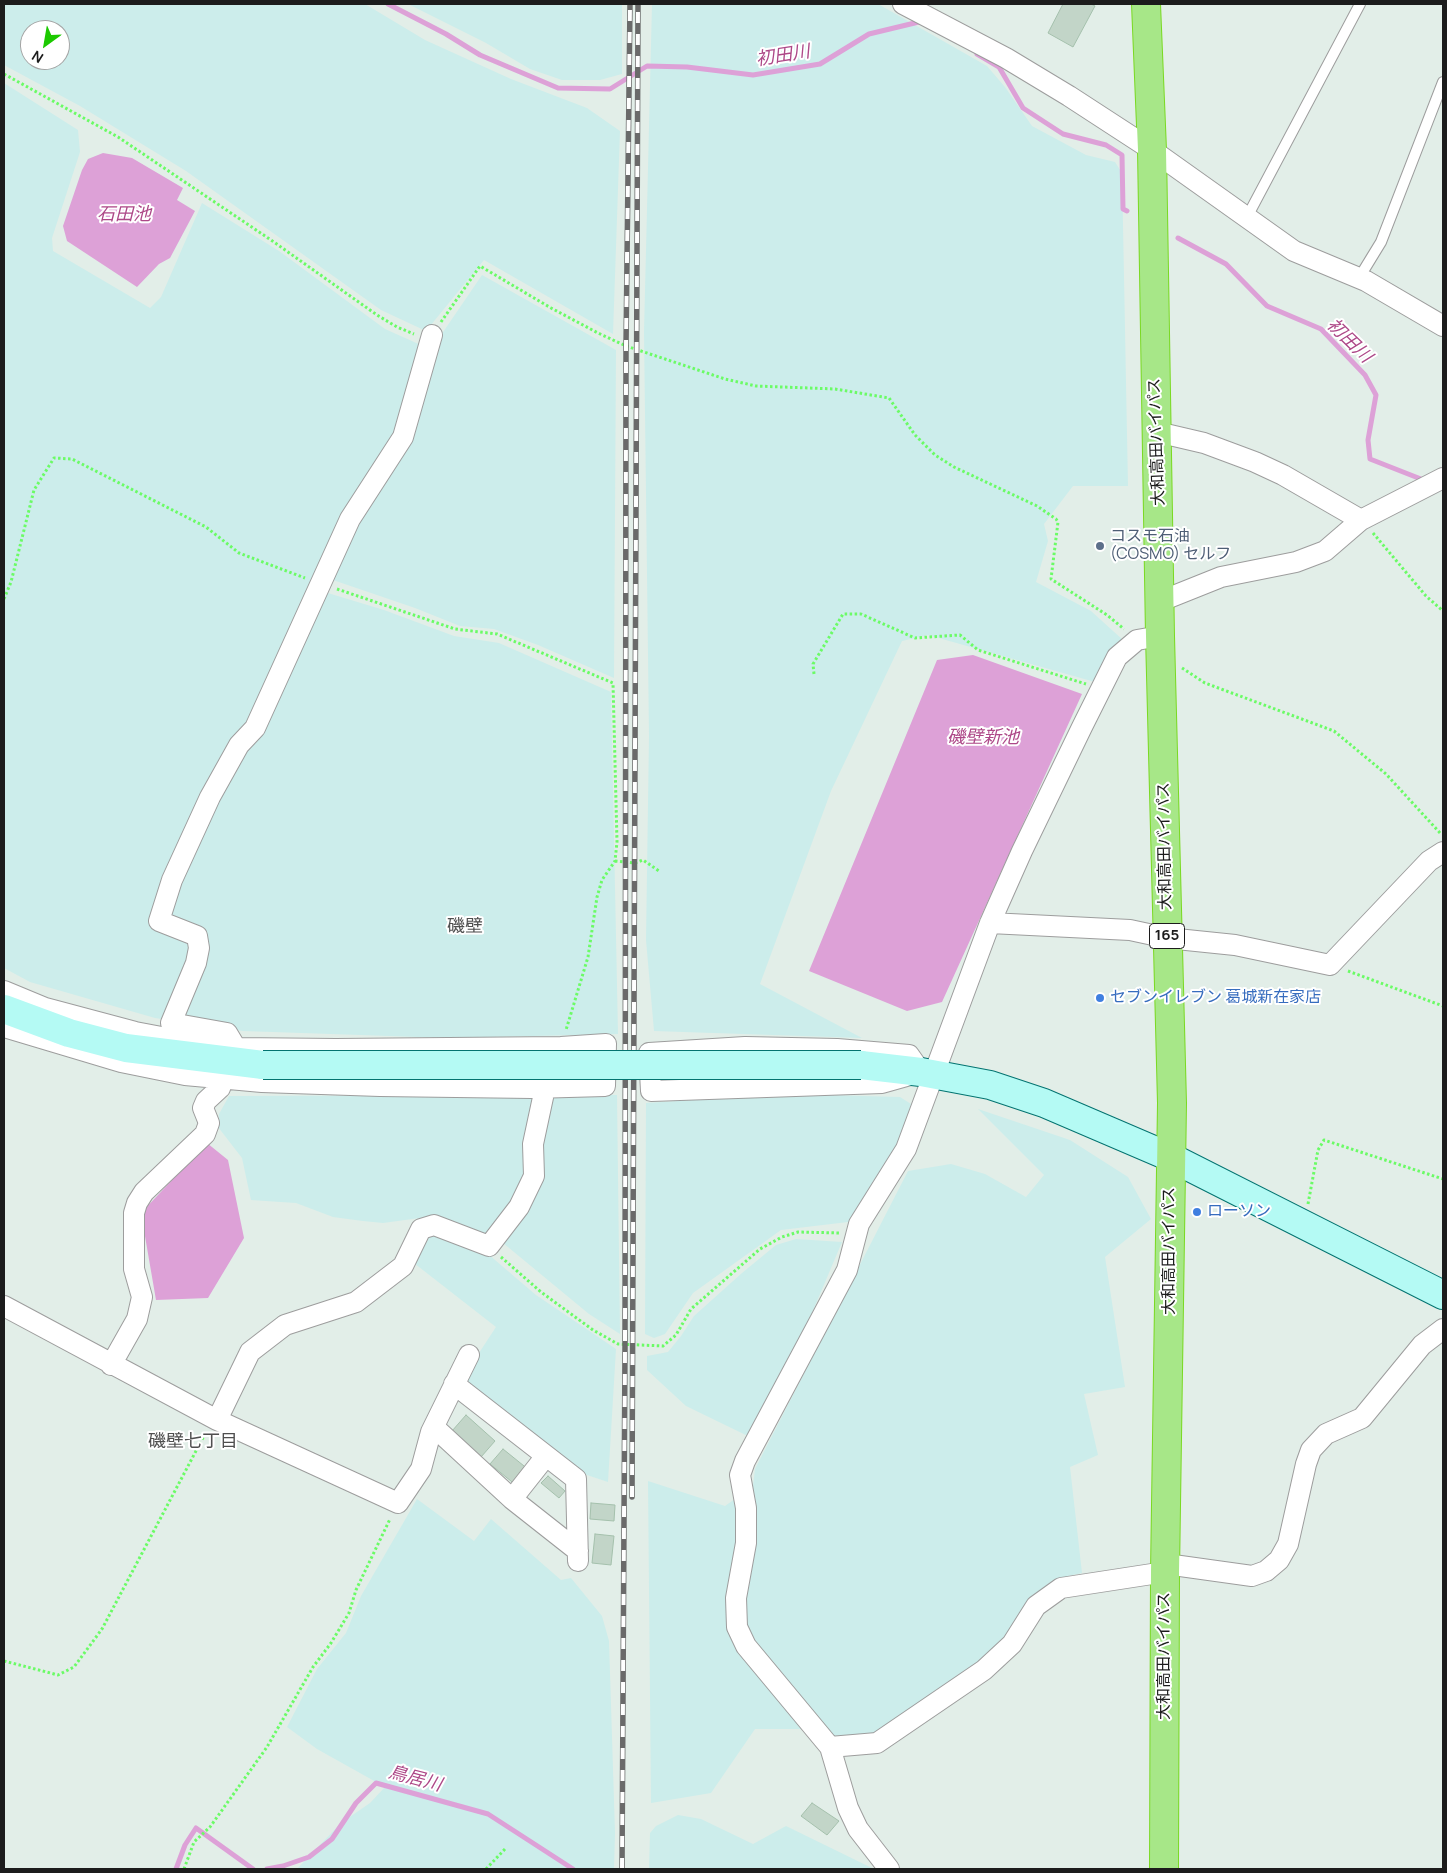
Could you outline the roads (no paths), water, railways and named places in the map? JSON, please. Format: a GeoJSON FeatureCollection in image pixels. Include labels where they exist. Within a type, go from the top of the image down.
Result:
{"type":"FeatureCollection","features":[{"type":"Feature","properties":{"kind":"highway","name":"大和高田バイパス"},"geometry":{"type":"LineString","coordinates":[[1146,4],[1152,150],[1161,601],[1153,646],[1167,938],[1172,1103],[1170,1157],[1170,1339],[1165,1568],[1164,1869]]}},
{"type":"Feature","properties":{"kind":"street"},"geometry":{"type":"LineString","coordinates":[[903,4],[1006,58],[1152,150],[1294,251],[1359,278],[1443,326]]}},
{"type":"Feature","properties":{"kind":"street"},"geometry":{"type":"LineString","coordinates":[[236,1048],[227,1033],[171,1024],[196,963],[199,948],[196,936],[159,921],[172,880],[210,797],[239,745],[255,728],[350,519],[403,437],[432,335]]}},
{"type":"Feature","properties":{"kind":"street"},"geometry":{"type":"LineString","coordinates":[[1157,432],[1204,443],[1255,462],[1283,475],[1361,520]]}},
{"type":"Feature","properties":{"kind":"street"},"geometry":{"type":"LineString","coordinates":[[1161,601],[1221,577],[1296,562],[1325,551],[1361,520],[1443,478]]}},
{"type":"Feature","properties":{"kind":"street"},"geometry":{"type":"LineString","coordinates":[[888,1869],[858,1829],[848,1808],[830,1747],[746,1646],[737,1627],[736,1598],[746,1543],[746,1508],[740,1475],[745,1461],[847,1270],[859,1224],[906,1149],[926,1073],[1022,850],[1101,689],[1117,657],[1153,646]]}},
{"type":"Feature","properties":{"kind":"street"},"geometry":{"type":"LineString","coordinates":[[990,923],[1130,930],[1167,938],[1235,945],[1330,965],[1429,861],[1443,852]]}},
{"type":"Feature","properties":{"kind":"street"},"geometry":{"type":"LineString","coordinates":[[4,991],[45,1008],[135,1032],[188,1042],[236,1048],[561,1047],[606,1044],[605,1086],[545,1088],[380,1086],[223,1079],[185,1075],[121,1062],[4,1027]]}},
{"type":"Feature","properties":{"kind":"street"},"geometry":{"type":"LineString","coordinates":[[4,1009],[70,1033],[126,1048],[263,1065],[861,1065],[926,1073],[990,1085],[1044,1103],[1170,1157],[1443,1295]]}},
{"type":"Feature","properties":{"kind":"street"},"geometry":{"type":"LineString","coordinates":[[745,1047],[846,1050],[909,1055],[926,1073],[882,1083],[651,1090],[649,1053],[745,1047]]}},
{"type":"Feature","properties":{"kind":"street"},"geometry":{"type":"LineString","coordinates":[[111,1365],[137,1319],[142,1298],[134,1269],[134,1213],[137,1203],[144,1192],[205,1134],[209,1123],[203,1108],[206,1101],[220,1088],[223,1079]]}},
{"type":"Feature","properties":{"kind":"street"},"geometry":{"type":"LineString","coordinates":[[215,1420],[250,1352],[285,1325],[356,1302],[403,1266],[421,1229],[434,1225],[489,1246],[519,1207],[534,1176],[533,1144],[545,1088]]}},
{"type":"Feature","properties":{"kind":"street"},"geometry":{"type":"LineString","coordinates":[[4,1306],[215,1420],[398,1502],[421,1469],[434,1426],[469,1355]]}},
{"type":"Feature","properties":{"kind":"street"},"geometry":{"type":"LineString","coordinates":[[830,1747],[877,1743],[984,1670],[1012,1644],[1036,1606],[1060,1588],[1165,1568],[1252,1576],[1266,1571],[1279,1560],[1288,1544],[1306,1464],[1311,1450],[1326,1434],[1362,1418],[1422,1345],[1443,1329]]}},
{"type":"Feature","properties":{"kind":"street"},"geometry":{"type":"LineString","coordinates":[[434,1426],[512,1499],[578,1556],[576,1480],[454,1384]]}},
{"type":"Feature","properties":{"kind":"street"},"geometry":{"type":"LineString","coordinates":[[512,1499],[546,1456]]}},
{"type":"Feature","properties":{"kind":"lane"},"geometry":{"type":"LineString","coordinates":[[1246,218],[1360,4]]}},
{"type":"Feature","properties":{"kind":"lane"},"geometry":{"type":"LineString","coordinates":[[1359,278],[1381,242],[1443,82]]}},
{"type":"Feature","properties":{"kind":"water","name":"石田池"},"geometry":{"type":"Polygon","coordinates":[[[103,153],[132,158],[183,188],[177,200],[195,211],[170,258],[159,264],[137,287],[67,241],[63,226],[82,170],[88,159],[103,153]]]}},
{"type":"Feature","properties":{"kind":"water","name":"磯壁新池"},"geometry":{"type":"Polygon","coordinates":[[[973,655],[1082,694],[942,1002],[907,1011],[809,971],[937,660],[973,655]]]}},
{"type":"Feature","properties":{"kind":"water"},"geometry":{"type":"Polygon","coordinates":[[[207,1143],[228,1160],[244,1238],[208,1298],[156,1300],[141,1213],[207,1143]]]}},
{"type":"Feature","properties":{"kind":"waterway","name":"初田川"},"geometry":{"type":"LineString","coordinates":[[388,4],[446,34],[480,55],[558,88],[610,89],[647,66],[687,67],[753,75],[820,64],[869,34],[923,21]]}},
{"type":"Feature","properties":{"kind":"waterway","name":"初田川"},"geometry":{"type":"LineString","coordinates":[[977,54],[999,67],[1023,108],[1063,134],[1106,145],[1122,155],[1123,209],[1127,211]]}},
{"type":"Feature","properties":{"kind":"waterway","name":"初田川"},"geometry":{"type":"LineString","coordinates":[[1178,238],[1226,264],[1267,306],[1321,329],[1365,375],[1376,395],[1368,440],[1370,459],[1426,481]]}},
{"type":"Feature","properties":{"kind":"waterway","name":"鳥居川"},"geometry":{"type":"LineString","coordinates":[[267,1869],[283,1866],[309,1857],[332,1839],[356,1803],[376,1783],[488,1814],[573,1869]]}},
{"type":"Feature","properties":{"kind":"waterway","name":"鳥居川"},"geometry":{"type":"LineString","coordinates":[[176,1869],[185,1845],[196,1828],[253,1869]]}},
{"type":"Feature","properties":{"kind":"railway"},"geometry":{"type":"LineString","coordinates":[[622,1869],[625,1346],[626,346],[630,4]]}},
{"type":"Feature","properties":{"kind":"railway"},"geometry":{"type":"LineString","coordinates":[[632,1497],[638,4]]}},
{"type":"Feature","properties":{"kind":"place","name":"コスモ石油 (COSMO) セルフ"},"geometry":{"type":"Point","coordinates":[1100,546]}},
{"type":"Feature","properties":{"kind":"place","name":"セブンイレブン 葛城新在家店"},"geometry":{"type":"Point","coordinates":[1100,998]}},
{"type":"Feature","properties":{"kind":"place","name":"ローソン"},"geometry":{"type":"Point","coordinates":[1197,1212]}},
{"type":"Feature","properties":{"kind":"district","name":"磯壁"},"geometry":{"type":"Point","coordinates":[465,927]}},
{"type":"Feature","properties":{"kind":"district","name":"磯壁七丁目"},"geometry":{"type":"Point","coordinates":[193,1442]}}]}
